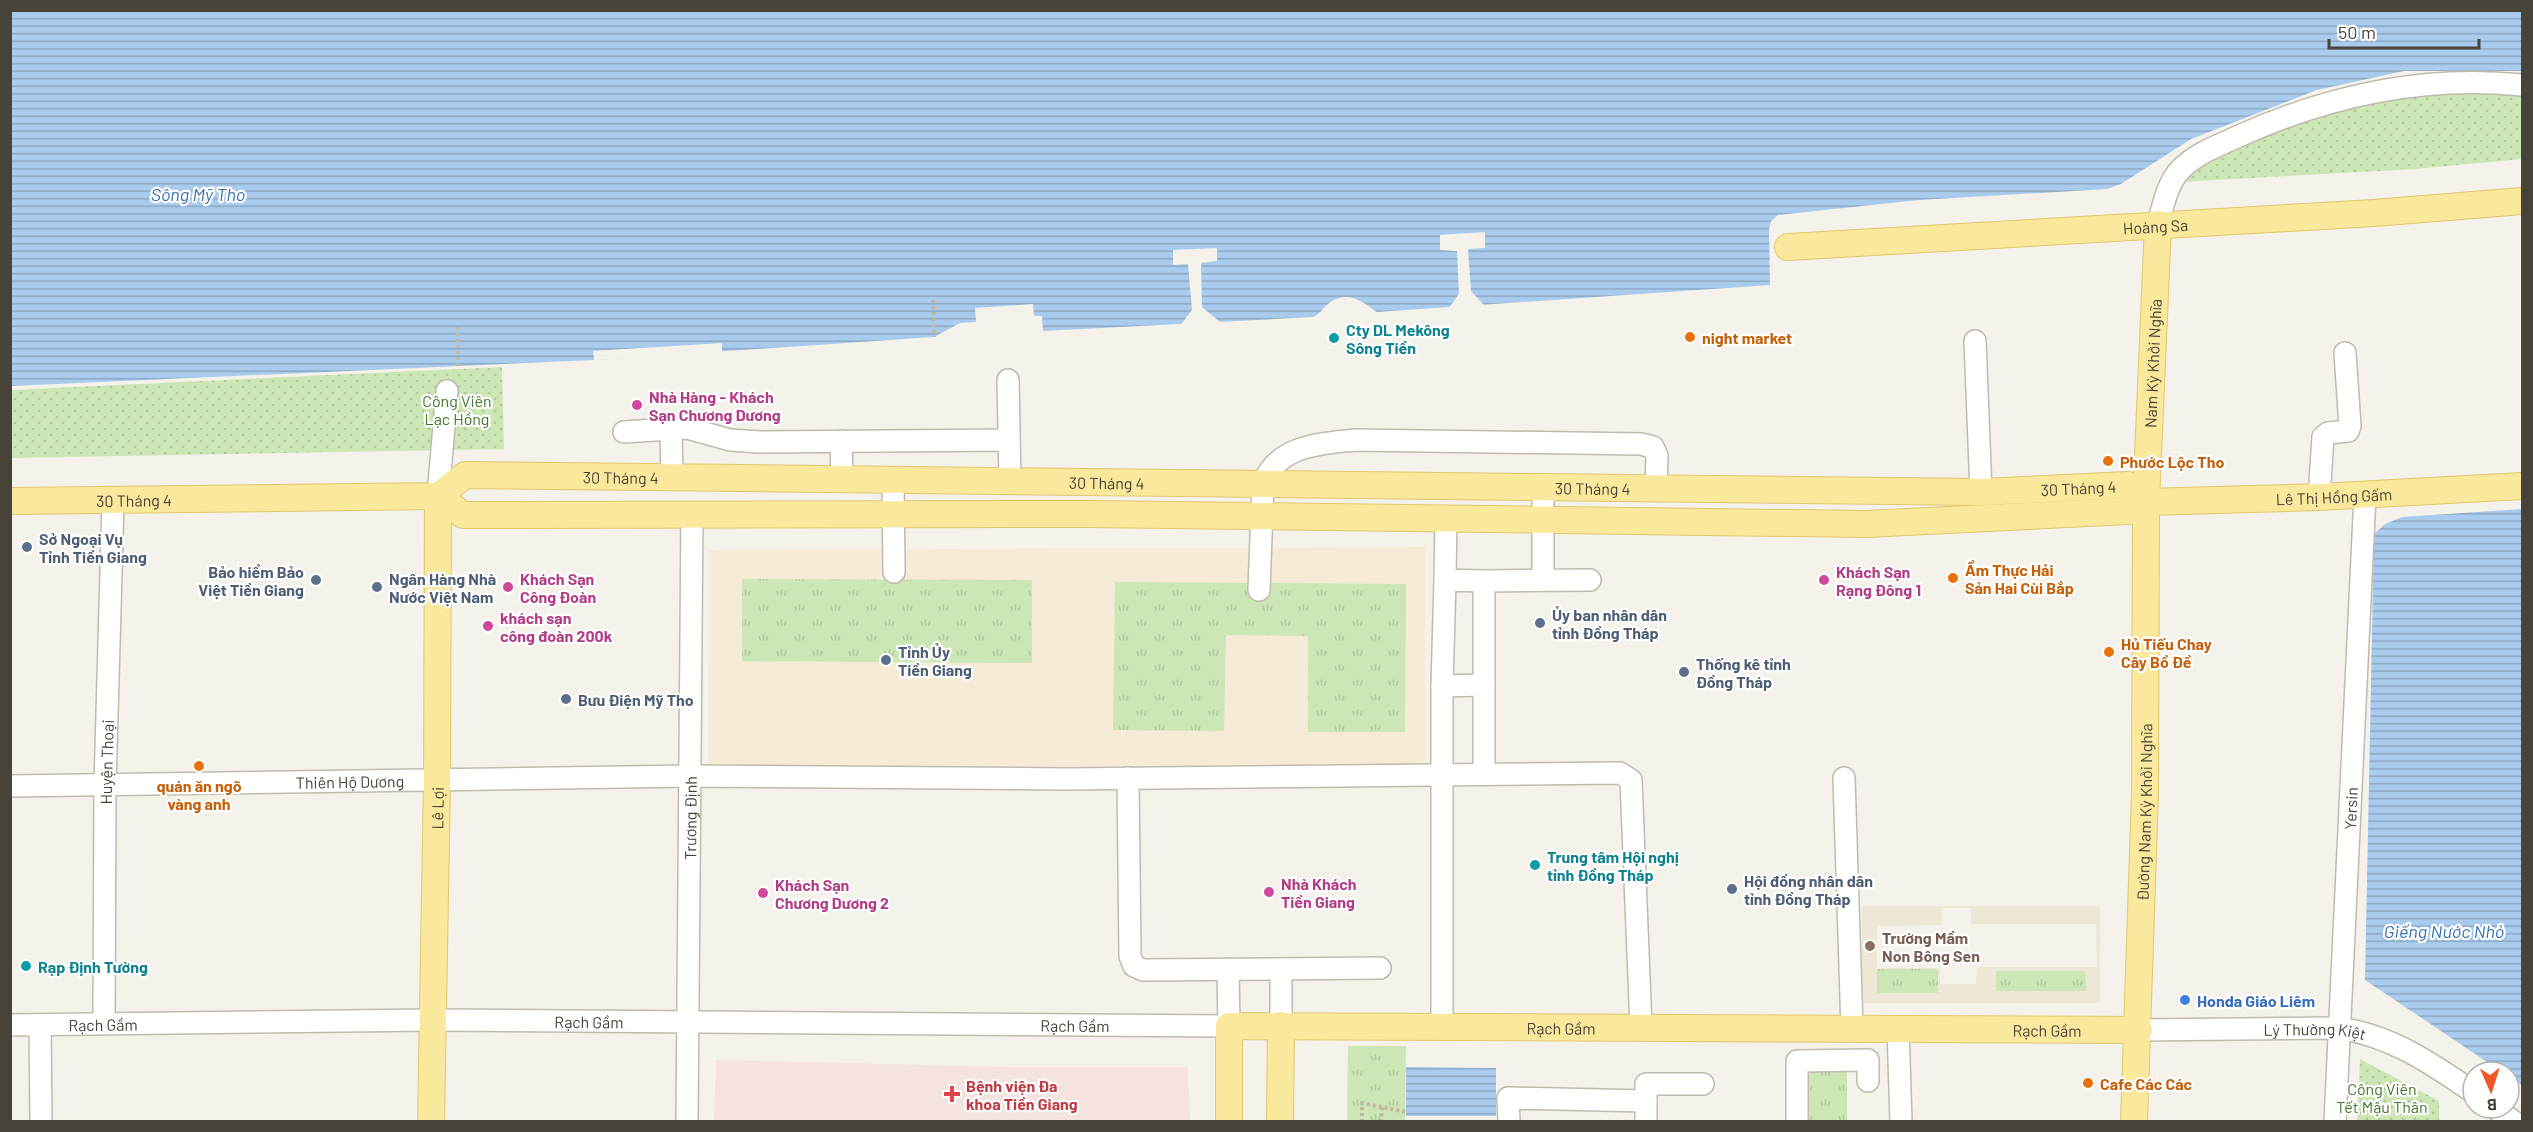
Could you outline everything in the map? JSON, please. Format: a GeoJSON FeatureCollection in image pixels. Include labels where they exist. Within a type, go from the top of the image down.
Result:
{"type":"FeatureCollection","features":[{"type":"Feature","properties":{"kind":"main road","name":"Hoàng Sa"},"geometry":{"type":"LineString","coordinates":[[1788,247],[2374,213],[2523,201]]}},
{"type":"Feature","properties":{"kind":"main road","name":"Nam Kỳ Khởi Nghĩa"},"geometry":{"type":"LineString","coordinates":[[2146,502],[2158,224]]}},
{"type":"Feature","properties":{"kind":"main road","name":"30 Tháng 4"},"geometry":{"type":"LineString","coordinates":[[10,501],[113,502],[438,496],[465,475],[1656,486],[1981,492],[2128,485],[2146,502],[2128,512],[1866,524],[1542,518],[1089,514],[463,515],[438,496]]}},
{"type":"Feature","properties":{"kind":"main road"},"geometry":{"type":"LineString","coordinates":[[682,478],[692,513]]}},
{"type":"Feature","properties":{"kind":"main road"},"geometry":{"type":"LineString","coordinates":[[1654,520],[1656,486]]}},
{"type":"Feature","properties":{"kind":"main road","name":"Lê Thị Hồng Gấm"},"geometry":{"type":"LineString","coordinates":[[2146,502],[2319,497],[2523,486]]}},
{"type":"Feature","properties":{"kind":"main road","name":"Lê Lợi"},"geometry":{"type":"LineString","coordinates":[[431,1122],[437,781],[438,496]]}},
{"type":"Feature","properties":{"kind":"main road","name":"Đường Nam Kỳ Khởi Nghĩa"},"geometry":{"type":"LineString","coordinates":[[2134,1122],[2139,1030],[2145,793],[2146,502]]}},
{"type":"Feature","properties":{"kind":"main road"},"geometry":{"type":"LineString","coordinates":[[1229,1026],[1229,1122]]}},
{"type":"Feature","properties":{"kind":"main road","name":"Rạch Gầm"},"geometry":{"type":"LineString","coordinates":[[1229,1026],[2139,1030]]}},
{"type":"Feature","properties":{"kind":"main road"},"geometry":{"type":"LineString","coordinates":[[1280,1122],[1281,1026]]}},
{"type":"Feature","properties":{"kind":"street"},"geometry":{"type":"LineString","coordinates":[[2158,224],[2169,189],[2178,172],[2195,156],[2271,122],[2364,93],[2400,87],[2496,82],[2523,85]]}},
{"type":"Feature","properties":{"kind":"street"},"geometry":{"type":"LineString","coordinates":[[1976,341],[1981,492]]}},
{"type":"Feature","properties":{"kind":"street"},"geometry":{"type":"LineString","coordinates":[[2319,497],[2323,437],[2328,433],[2348,431],[2350,426],[2345,353]]}},
{"type":"Feature","properties":{"kind":"street"},"geometry":{"type":"LineString","coordinates":[[1008,380],[1010,481]]}},
{"type":"Feature","properties":{"kind":"street"},"geometry":{"type":"LineString","coordinates":[[438,496],[447,391]]}},
{"type":"Feature","properties":{"kind":"street"},"geometry":{"type":"LineString","coordinates":[[670,429],[682,478]]}},
{"type":"Feature","properties":{"kind":"street"},"geometry":{"type":"LineString","coordinates":[[624,432],[687,429],[730,440],[760,442],[1009,440]]}},
{"type":"Feature","properties":{"kind":"street"},"geometry":{"type":"LineString","coordinates":[[1259,590],[1263,483],[1269,469],[1282,457],[1310,445],[1355,440],[1641,444],[1653,447],[1657,456],[1656,486]]}},
{"type":"Feature","properties":{"kind":"street"},"geometry":{"type":"LineString","coordinates":[[841,441],[842,479]]}},
{"type":"Feature","properties":{"kind":"street"},"geometry":{"type":"LineString","coordinates":[[893,480],[894,572]]}},
{"type":"Feature","properties":{"kind":"street"},"geometry":{"type":"LineString","coordinates":[[1089,514],[1090,482]]}},
{"type":"Feature","properties":{"kind":"street"},"geometry":{"type":"LineString","coordinates":[[1543,485],[1543,580]]}},
{"type":"Feature","properties":{"kind":"street"},"geometry":{"type":"LineString","coordinates":[[1866,524],[1867,491]]}},
{"type":"Feature","properties":{"kind":"street","name":"Yersin"},"geometry":{"type":"LineString","coordinates":[[2335,1122],[2365,495]]}},
{"type":"Feature","properties":{"kind":"street","name":"Huyện Thoại"},"geometry":{"type":"LineString","coordinates":[[104,1023],[105,785],[113,502]]}},
{"type":"Feature","properties":{"kind":"street","name":"Trương Định"},"geometry":{"type":"LineString","coordinates":[[687,1122],[692,513]]}},
{"type":"Feature","properties":{"kind":"street"},"geometry":{"type":"LineString","coordinates":[[1442,1026],[1442,686],[1446,518]]}},
{"type":"Feature","properties":{"kind":"street"},"geometry":{"type":"LineString","coordinates":[[1445,580],[1590,580]]}},
{"type":"Feature","properties":{"kind":"street"},"geometry":{"type":"LineString","coordinates":[[1484,581],[1484,774]]}},
{"type":"Feature","properties":{"kind":"street"},"geometry":{"type":"LineString","coordinates":[[1442,686],[1484,685]]}},
{"type":"Feature","properties":{"kind":"street","name":"Thiên Hộ Dương"},"geometry":{"type":"LineString","coordinates":[[10,786],[690,776],[1128,778],[1620,773],[1631,780],[1641,1027]]}},
{"type":"Feature","properties":{"kind":"street"},"geometry":{"type":"LineString","coordinates":[[1128,778],[1131,956],[1134,966],[1143,970],[1380,968]]}},
{"type":"Feature","properties":{"kind":"street"},"geometry":{"type":"LineString","coordinates":[[1845,778],[1852,1029]]}},
{"type":"Feature","properties":{"kind":"street"},"geometry":{"type":"LineString","coordinates":[[1228,969],[1229,1026]]}},
{"type":"Feature","properties":{"kind":"street"},"geometry":{"type":"LineString","coordinates":[[1281,969],[1281,1026]]}},
{"type":"Feature","properties":{"kind":"street","name":"Rạch Gầm"},"geometry":{"type":"LineString","coordinates":[[10,1025],[433,1020],[1229,1026]]}},
{"type":"Feature","properties":{"kind":"street"},"geometry":{"type":"LineString","coordinates":[[40,1025],[41,1122]]}},
{"type":"Feature","properties":{"kind":"street"},"geometry":{"type":"LineString","coordinates":[[1898,1028],[1901,1122]]}},
{"type":"Feature","properties":{"kind":"street","name":"Lý Thường Kiệt"},"geometry":{"type":"LineString","coordinates":[[2139,1030],[2338,1028],[2362,1031],[2401,1046],[2461,1084]]}},
{"type":"Feature","properties":{"kind":"street"},"geometry":{"type":"LineString","coordinates":[[1797,1122],[1797,1062],[1868,1060],[1868,1081]]}},
{"type":"Feature","properties":{"kind":"street"},"geometry":{"type":"LineString","coordinates":[[1509,1122],[1509,1098],[1646,1111],[1646,1084],[1703,1084]]}},
{"type":"Feature","properties":{"kind":"path"},"geometry":{"type":"LineString","coordinates":[[933,300],[934,338]]}},
{"type":"Feature","properties":{"kind":"path"},"geometry":{"type":"LineString","coordinates":[[458,327],[459,366]]}},
{"type":"Feature","properties":{"kind":"path"},"geometry":{"type":"LineString","coordinates":[[1362,1122],[1362,1103],[1406,1112]]}},
{"type":"Feature","properties":{"kind":"path"},"geometry":{"type":"LineString","coordinates":[[1381,1122],[1382,1107]]}},
{"type":"Feature","properties":{"kind":"shaded area"},"geometry":{"type":"Polygon","coordinates":[[[1425,547],[1425,770],[708,772],[709,550],[1425,547]]]}},
{"type":"Feature","properties":{"kind":"shaded area","name":"Trường Mầm Non Bông Sen"},"geometry":{"type":"Polygon","coordinates":[[[1862,906],[2100,906],[2100,1003],[1862,1003],[1862,906]],[[1942,908],[1941,925],[1877,926],[1877,968],[1940,968],[1940,984],[1976,984],[1977,967],[2097,967],[2096,924],[1971,924],[1971,908],[1942,908]],[[1996,971],[1996,991],[2085,972],[2085,971],[1996,971]]]}},
{"type":"Feature","properties":{"kind":"shaded area","name":"Bệnh viện Đa khoa Tiền Giang"},"geometry":{"type":"Polygon","coordinates":[[[716,1060],[1004,1067],[1188,1067],[1190,1121],[714,1121],[716,1060]]]}},
{"type":"Feature","properties":{"kind":"green space"},"geometry":{"type":"Polygon","coordinates":[[[2409,91],[2522,94],[2522,159],[2415,169],[2160,183],[2228,146],[2319,112],[2409,91]]]}},
{"type":"Feature","properties":{"kind":"green space","name":"Công Viên Lạc Hồng"},"geometry":{"type":"Polygon","coordinates":[[[502,367],[504,449],[11,458],[10,390],[502,367]]]}},
{"type":"Feature","properties":{"kind":"green space"},"geometry":{"type":"Polygon","coordinates":[[[742,579],[1032,580],[1032,663],[742,661],[742,579]]]}},
{"type":"Feature","properties":{"kind":"green space"},"geometry":{"type":"Polygon","coordinates":[[[1115,582],[1406,584],[1405,732],[1308,732],[1308,636],[1226,635],[1224,731],[1113,730],[1115,582]]]}},
{"type":"Feature","properties":{"kind":"green space"},"geometry":{"type":"Polygon","coordinates":[[[1877,969],[1938,969],[1938,993],[1877,993],[1877,969]]]}},
{"type":"Feature","properties":{"kind":"green space"},"geometry":{"type":"Polygon","coordinates":[[[1996,971],[2085,971],[2086,991],[1996,991],[1996,971]]]}},
{"type":"Feature","properties":{"kind":"green space"},"geometry":{"type":"Polygon","coordinates":[[[1348,1046],[1406,1046],[1405,1121],[1347,1121],[1348,1046]]]}},
{"type":"Feature","properties":{"kind":"green space","name":"Công Viên Tết Mậu Thân"},"geometry":{"type":"Polygon","coordinates":[[[2360,1059],[2439,1101],[2439,1121],[2357,1121],[2360,1059]]]}},
{"type":"Feature","properties":{"kind":"green space"},"geometry":{"type":"Polygon","coordinates":[[[1847,1065],[1847,1121],[1798,1121],[1797,1066],[1847,1065]]]}},
{"type":"Feature","properties":{"kind":"water","name":"Sông Mỹ Tho"},"geometry":{"type":"Polygon","coordinates":[[[2522,10],[2522,71],[2404,71],[2317,90],[2191,139],[2121,184],[2107,189],[1919,200],[1778,215],[1771,221],[1769,229],[1770,285],[1377,312],[1354,298],[1341,297],[1328,304],[1313,317],[1043,331],[1042,316],[1034,316],[1033,304],[975,308],[976,322],[960,323],[934,337],[594,360],[11,386],[10,11],[2522,10]]]}},
{"type":"Feature","properties":{"kind":"water","name":"Giếng Nước Nhỏ"},"geometry":{"type":"Polygon","coordinates":[[[2522,509],[2522,1085],[2521,1060],[2484,1060],[2365,980],[2374,534],[2385,524],[2402,517],[2522,509]]]}},
{"type":"Feature","properties":{"kind":"water"},"geometry":{"type":"Polygon","coordinates":[[[1406,1067],[1496,1068],[1496,1116],[1406,1116],[1406,1067]]]}},
{"type":"Feature","properties":{"kind":"pier"},"geometry":{"type":"Polygon","coordinates":[[[1485,232],[1485,248],[1468,249],[1471,291],[1485,306],[1448,309],[1459,294],[1457,251],[1440,250],[1440,235],[1485,232]]]}},
{"type":"Feature","properties":{"kind":"pier"},"geometry":{"type":"Polygon","coordinates":[[[1217,248],[1217,261],[1201,263],[1202,307],[1221,323],[1180,326],[1192,310],[1188,264],[1173,265],[1173,250],[1217,248]]]}},
{"type":"Feature","properties":{"kind":"pier"},"geometry":{"type":"Polygon","coordinates":[[[722,343],[722,353],[594,360],[593,351],[722,343]]]}},
{"type":"Feature","properties":{"kind":"place","name":"night market"},"geometry":{"type":"Point","coordinates":[1690,337]}},
{"type":"Feature","properties":{"kind":"place","name":"Cty DL Mekông Sông Tiền"},"geometry":{"type":"Point","coordinates":[1334,338]}},
{"type":"Feature","properties":{"kind":"place","name":"Nhà Hàng - Khách Sạn Chương Dương"},"geometry":{"type":"Point","coordinates":[637,405]}},
{"type":"Feature","properties":{"kind":"place","name":"Phước Lộc Tho"},"geometry":{"type":"Point","coordinates":[2108,461]}},
{"type":"Feature","properties":{"kind":"place","name":"Sở Ngoại Vụ Tỉnh Tiền Giang"},"geometry":{"type":"Point","coordinates":[27,547]}},
{"type":"Feature","properties":{"kind":"place","name":"Ẩm Thực Hải Sản Hai Cùi Bắp"},"geometry":{"type":"Point","coordinates":[1953,578]}},
{"type":"Feature","properties":{"kind":"place","name":"Bảo hiểm Bảo Việt Tiền Giang"},"geometry":{"type":"Point","coordinates":[316,580]}},
{"type":"Feature","properties":{"kind":"place","name":"Khách Sạn Rạng Đông 1"},"geometry":{"type":"Point","coordinates":[1824,580]}},
{"type":"Feature","properties":{"kind":"place","name":"Ngân Hàng Nhà Nước Việt Nam"},"geometry":{"type":"Point","coordinates":[377,587]}},
{"type":"Feature","properties":{"kind":"place","name":"Khách Sạn Công Đoàn"},"geometry":{"type":"Point","coordinates":[508,587]}},
{"type":"Feature","properties":{"kind":"place","name":"Ủy ban nhân dân tỉnh Đồng Tháp"},"geometry":{"type":"Point","coordinates":[1540,623]}},
{"type":"Feature","properties":{"kind":"place","name":"khách sạn công đoàn 200k"},"geometry":{"type":"Point","coordinates":[488,626]}},
{"type":"Feature","properties":{"kind":"place","name":"Hủ Tiếu Chay Cây Bồ Đề"},"geometry":{"type":"Point","coordinates":[2109,652]}},
{"type":"Feature","properties":{"kind":"place","name":"Tỉnh Ủy Tiền Giang"},"geometry":{"type":"Point","coordinates":[886,660]}},
{"type":"Feature","properties":{"kind":"place","name":"Thống kê tỉnh Đồng Tháp"},"geometry":{"type":"Point","coordinates":[1684,672]}},
{"type":"Feature","properties":{"kind":"place","name":"Bưu Điện Mỹ Tho"},"geometry":{"type":"Point","coordinates":[566,699]}},
{"type":"Feature","properties":{"kind":"place","name":"quán ăn ngõ vàng anh"},"geometry":{"type":"Point","coordinates":[199,766]}},
{"type":"Feature","properties":{"kind":"place","name":"Trung tâm Hội nghị tỉnh Đồng Tháp"},"geometry":{"type":"Point","coordinates":[1535,865]}},
{"type":"Feature","properties":{"kind":"place","name":"Hội đồng nhân dân tỉnh Đồng Tháp"},"geometry":{"type":"Point","coordinates":[1732,889]}},
{"type":"Feature","properties":{"kind":"place","name":"Nhà Khách Tiền Giang"},"geometry":{"type":"Point","coordinates":[1269,892]}},
{"type":"Feature","properties":{"kind":"place","name":"Khách Sạn Chương Dương 2"},"geometry":{"type":"Point","coordinates":[763,893]}},
{"type":"Feature","properties":{"kind":"place","name":"Trường Mầm Non Bông Sen"},"geometry":{"type":"Point","coordinates":[1870,946]}},
{"type":"Feature","properties":{"kind":"place","name":"Rạp Định Tường"},"geometry":{"type":"Point","coordinates":[26,966]}},
{"type":"Feature","properties":{"kind":"place","name":"Honda Giáo Liêm"},"geometry":{"type":"Point","coordinates":[2185,1000]}},
{"type":"Feature","properties":{"kind":"place","name":"Cafe Các Các"},"geometry":{"type":"Point","coordinates":[2088,1083]}},
{"type":"Feature","properties":{"kind":"place","name":"Bệnh viện Đa khoa Tiền Giang"},"geometry":{"type":"Point","coordinates":[952,1094]}}]}
